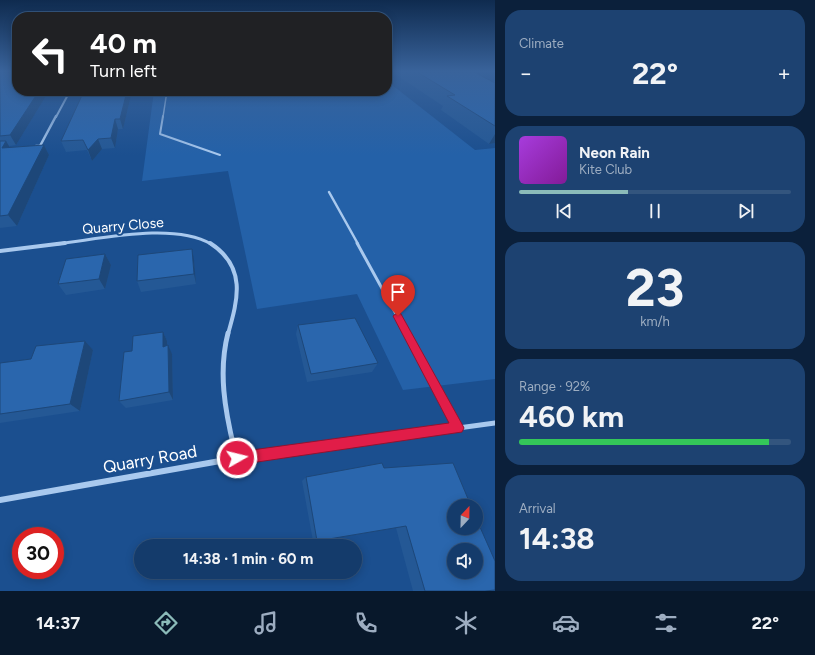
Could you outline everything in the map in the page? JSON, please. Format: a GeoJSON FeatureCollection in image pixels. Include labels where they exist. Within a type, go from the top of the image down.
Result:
{"type":"FeatureCollection","features":[{"type":"Feature","properties":{"kind":"street"},"geometry":{"type":"LineString","coordinates":[[32,146],[40,146],[65,100]]}},
{"type":"Feature","properties":{"kind":"street","name":"Quarry Close"},"geometry":{"type":"LineString","coordinates":[[0,251],[152,233],[177,232],[196,237],[213,246],[226,258],[236,275],[238,294],[225,342],[222,394],[237,458]]}},
{"type":"Feature","properties":{"kind":"street","name":"Quarry Road"},"geometry":{"type":"LineString","coordinates":[[0,500],[237,458],[495,423]]}},
{"type":"Feature","properties":{"kind":"lane"},"geometry":{"type":"LineString","coordinates":[[166,100],[160,134],[220,155]]}},
{"type":"Feature","properties":{"kind":"lane"},"geometry":{"type":"LineString","coordinates":[[329,192],[458,428]]}},
{"type":"Feature","properties":{"kind":"shaded area"},"geometry":{"type":"Polygon","coordinates":[[[153,100],[411,100],[475,150],[495,148],[495,379],[403,390],[357,294],[257,309],[228,171],[142,181],[153,100]]]}},
{"type":"Feature","properties":{"kind":"building"},"geometry":{"type":"Polygon","coordinates":[[[0,100],[33,100],[10,135],[0,136],[0,100]]]}},
{"type":"Feature","properties":{"kind":"building"},"geometry":{"type":"Polygon","coordinates":[[[80,100],[125,100],[120,119],[115,119],[111,138],[98,139],[88,150],[83,140],[61,141],[80,100]]]}},
{"type":"Feature","properties":{"kind":"building"},"geometry":{"type":"Polygon","coordinates":[[[453,100],[495,100],[495,126],[453,100]]]}},
{"type":"Feature","properties":{"kind":"building"},"geometry":{"type":"Polygon","coordinates":[[[0,141],[6,141],[2,148],[44,145],[8,215],[0,216],[0,141]]]}},
{"type":"Feature","properties":{"kind":"building"},"geometry":{"type":"Polygon","coordinates":[[[192,249],[194,274],[137,281],[138,255],[192,249]]]}},
{"type":"Feature","properties":{"kind":"building"},"geometry":{"type":"Polygon","coordinates":[[[105,254],[99,279],[58,284],[66,259],[105,254]]]}},
{"type":"Feature","properties":{"kind":"building"},"geometry":{"type":"Polygon","coordinates":[[[355,318],[378,363],[311,374],[298,325],[355,318]]]}},
{"type":"Feature","properties":{"kind":"building"},"geometry":{"type":"Polygon","coordinates":[[[163,332],[163,347],[168,345],[169,392],[119,401],[124,352],[132,351],[133,336],[163,332]]]}},
{"type":"Feature","properties":{"kind":"building"},"geometry":{"type":"Polygon","coordinates":[[[85,341],[70,404],[0,414],[0,363],[31,359],[36,346],[85,341]]]}},
{"type":"Feature","properties":{"kind":"building"},"geometry":{"type":"Polygon","coordinates":[[[382,463],[384,468],[453,463],[468,499],[447,499],[447,535],[483,534],[495,561],[495,590],[425,591],[406,526],[329,539],[317,539],[306,477],[382,463]]]}},
{"type":"Feature","properties":{"kind":"route"},"geometry":{"type":"LineString","coordinates":[[237,458],[458,428],[398,316]]}}]}
